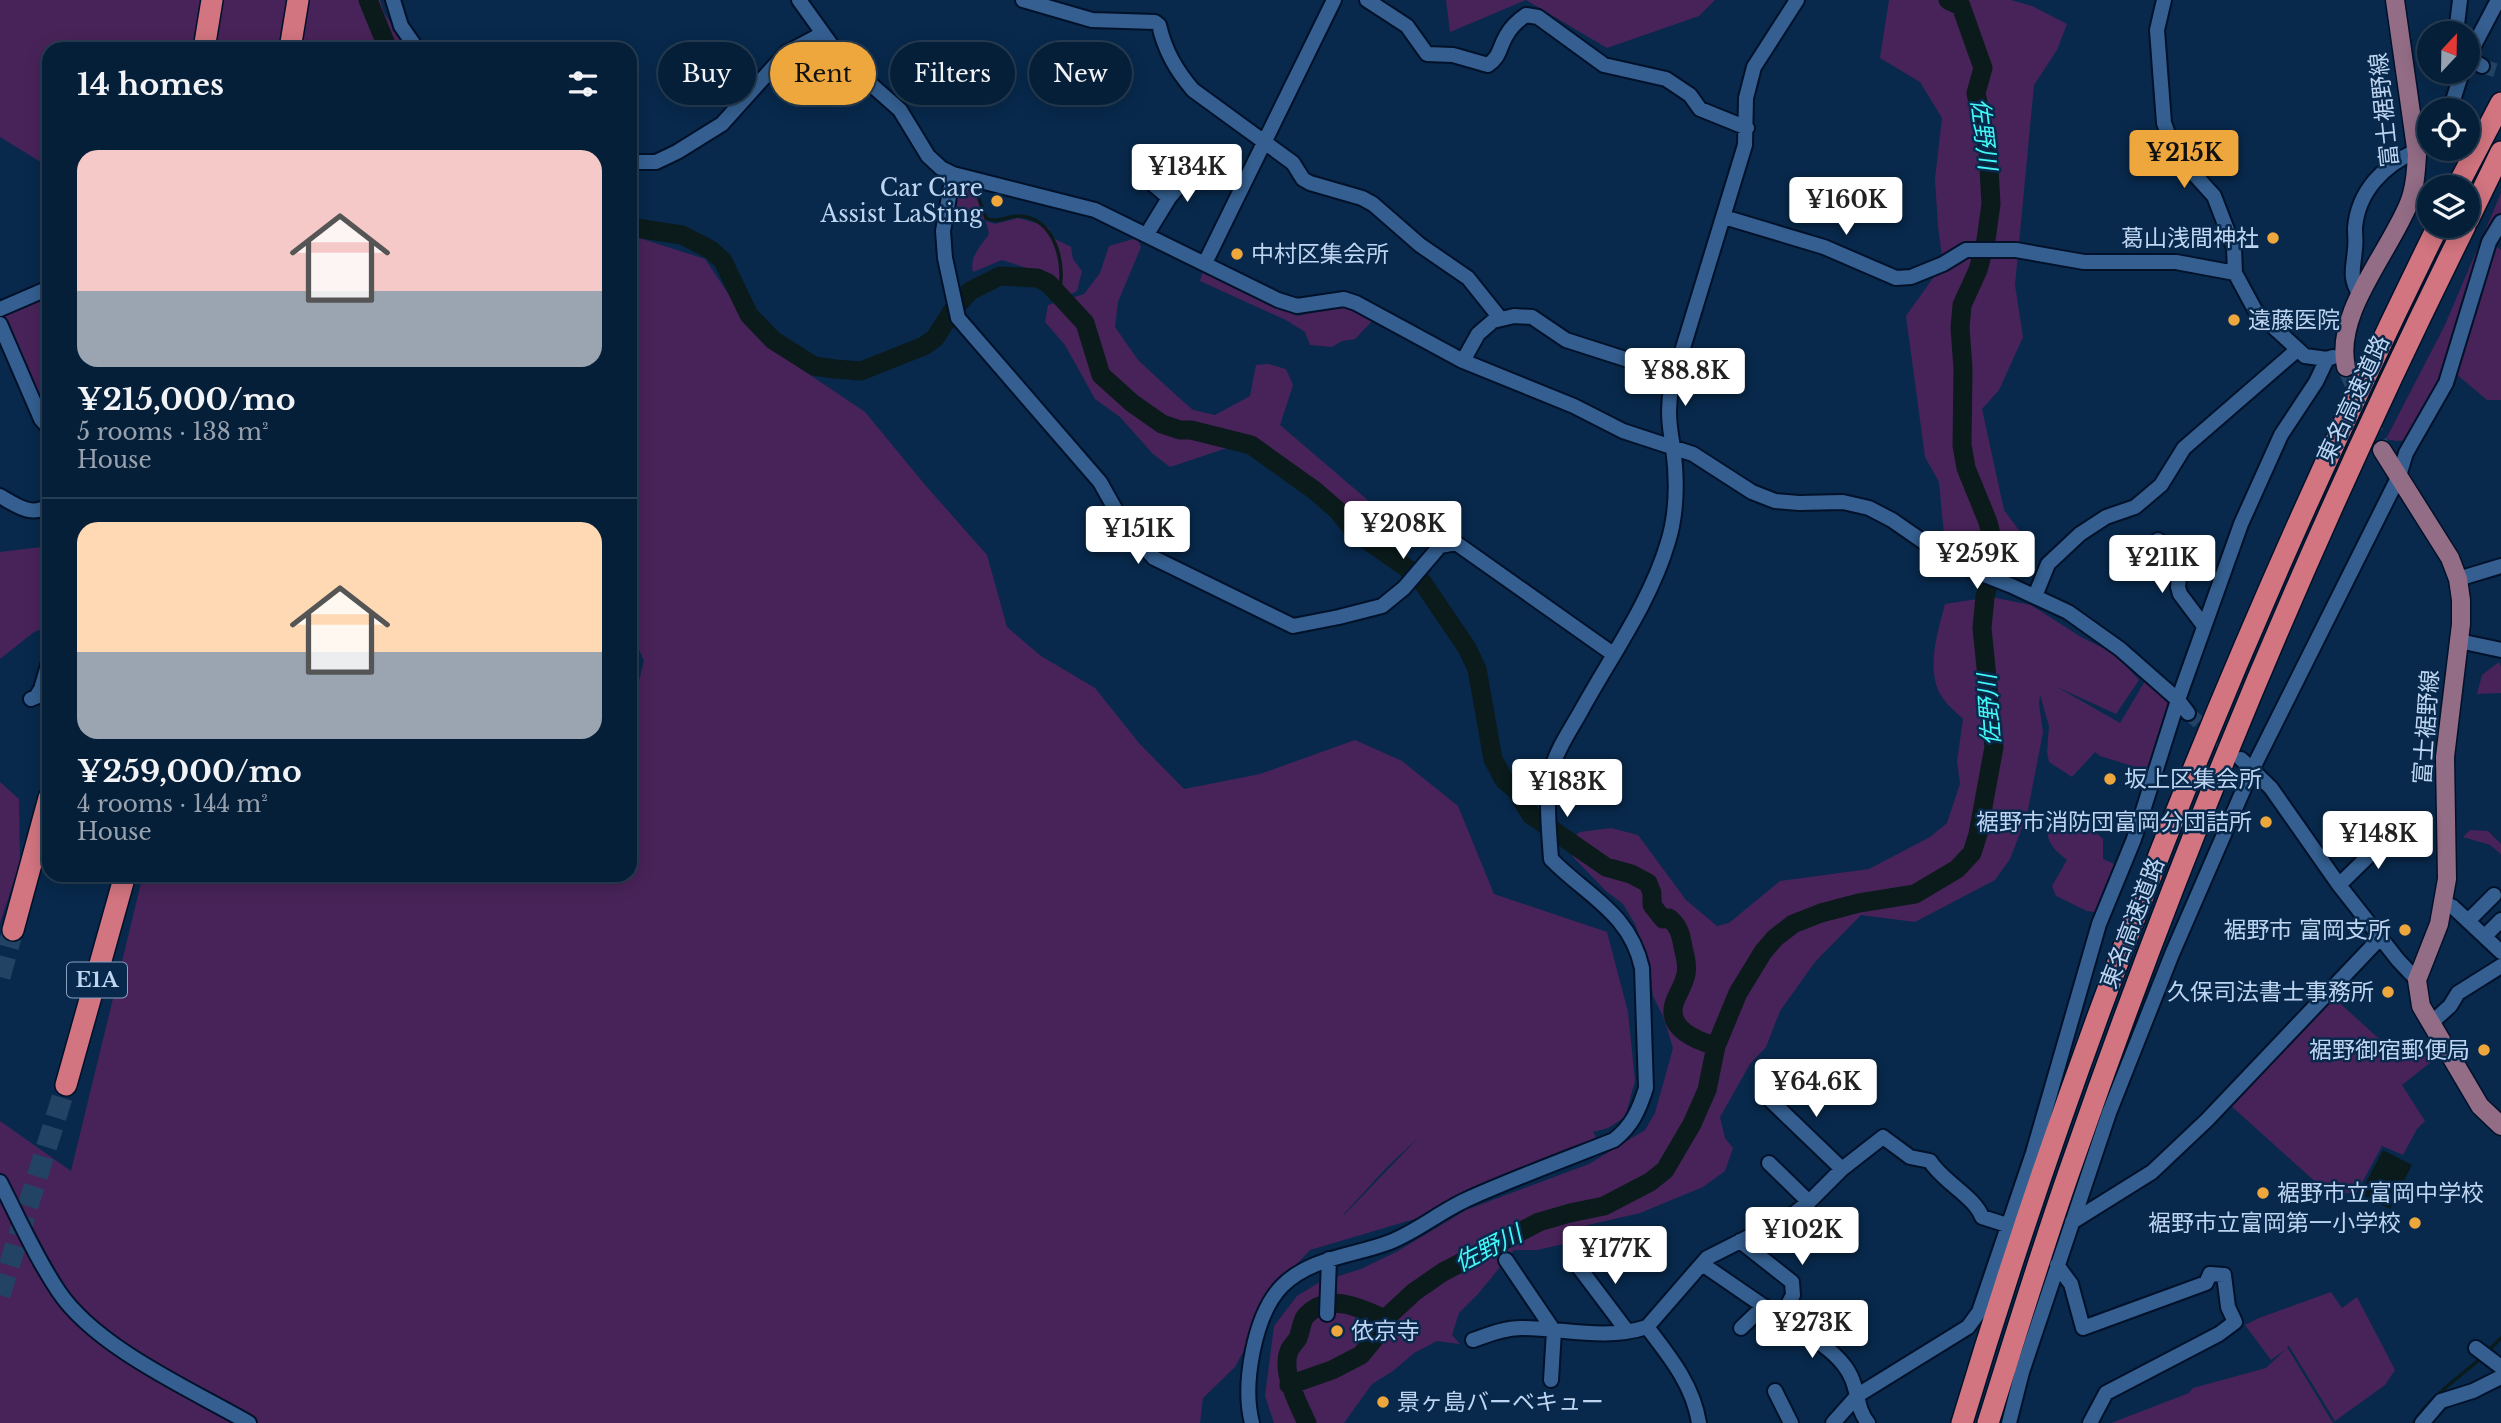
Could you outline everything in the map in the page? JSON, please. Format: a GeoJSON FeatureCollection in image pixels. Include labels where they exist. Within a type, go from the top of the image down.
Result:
{"type":"FeatureCollection","features":[{"type":"Feature","properties":{"kind":"highway"},"geometry":{"type":"LineString","coordinates":[[205,42],[212,0]]}},
{"type":"Feature","properties":{"kind":"highway"},"geometry":{"type":"LineString","coordinates":[[291,42],[298,0]]}},
{"type":"Feature","properties":{"kind":"highway"},"geometry":{"type":"LineString","coordinates":[[2463,175],[2501,103]]}},
{"type":"Feature","properties":{"kind":"highway"},"geometry":{"type":"LineString","coordinates":[[2480,195],[2501,152]]}},
{"type":"Feature","properties":{"kind":"highway","name":"東名高速道路"},"geometry":{"type":"LineString","coordinates":[[1962,1423],[2054,1142],[2123,952],[2200,753],[2314,490],[2432,238]]}},
{"type":"Feature","properties":{"kind":"highway","name":"東名高速道路"},"geometry":{"type":"LineString","coordinates":[[1988,1423],[2073,1160],[2145,959],[2207,798],[2343,482],[2459,238]]}},
{"type":"Feature","properties":{"kind":"highway"},"geometry":{"type":"LineString","coordinates":[[13,930],[42,824]]}},
{"type":"Feature","properties":{"kind":"highway","name":"E1A"},"geometry":{"type":"LineString","coordinates":[[66,1085],[123,882]]}},
{"type":"Feature","properties":{"kind":"main road","name":"富士裾野線"},"geometry":{"type":"LineString","coordinates":[[2395,0],[2417,128]]}},
{"type":"Feature","properties":{"kind":"main road","name":"富士裾野線"},"geometry":{"type":"LineString","coordinates":[[2339,360],[2360,296],[2395,235],[2410,200],[2419,161]]}},
{"type":"Feature","properties":{"kind":"main road","name":"富士裾野線"},"geometry":{"type":"LineString","coordinates":[[2382,450],[2450,558],[2458,579],[2461,600],[2459,641],[2445,757],[2447,879],[2439,924],[2417,980]]}},
{"type":"Feature","properties":{"kind":"main road"},"geometry":{"type":"LineString","coordinates":[[2417,980],[2421,1006],[2430,1024],[2480,1106],[2501,1126]]}},
{"type":"Feature","properties":{"kind":"street"},"geometry":{"type":"LineString","coordinates":[[393,0],[401,26],[412,42]]}},
{"type":"Feature","properties":{"kind":"street"},"geometry":{"type":"LineString","coordinates":[[799,0],[821,34],[841,57],[900,110],[928,156],[940,168],[953,174],[1095,210],[1278,300],[1297,306],[1344,299],[1356,303],[1463,360],[1574,406],[1623,431],[1693,454],[1752,492],[1774,501],[1843,502],[1869,508],[1892,520],[1954,563],[2068,612],[2120,649],[2178,700],[2188,713]]}},
{"type":"Feature","properties":{"kind":"street"},"geometry":{"type":"LineString","coordinates":[[1023,0],[1092,20],[1155,22],[1159,25],[1165,51],[1181,77],[1193,90],[1293,163],[1303,179],[1373,204],[1420,245],[1468,278],[1500,318]]}},
{"type":"Feature","properties":{"kind":"street"},"geometry":{"type":"LineString","coordinates":[[1367,0],[1407,26],[1427,54],[1453,55],[1488,65],[1497,59],[1505,37],[1514,23],[1526,15],[1538,17],[1604,65],[1666,79],[1690,95],[1700,109],[1747,128]]}},
{"type":"Feature","properties":{"kind":"street"},"geometry":{"type":"LineString","coordinates":[[1252,1423],[1247,1394],[1249,1371],[1263,1320],[1285,1283],[1303,1269],[1391,1242],[1467,1199],[1614,1140],[1636,1116],[1646,1088],[1642,968],[1638,950],[1628,930],[1615,914],[1551,859],[1549,799],[1552,767],[1565,739],[1634,621],[1660,567],[1669,541],[1674,519],[1673,447],[1668,405],[1675,375],[1745,145],[1746,98],[1754,66],[1797,0]]}},
{"type":"Feature","properties":{"kind":"street"},"geometry":{"type":"LineString","coordinates":[[2164,0],[2157,30],[2164,123],[2171,142],[2185,164],[2214,197],[2234,248],[2235,273],[2255,310],[2305,356],[2339,360]]}},
{"type":"Feature","properties":{"kind":"street"},"geometry":{"type":"LineString","coordinates":[[2457,21],[2460,0]]}},
{"type":"Feature","properties":{"kind":"street"},"geometry":{"type":"LineString","coordinates":[[2480,35],[2498,0]]}},
{"type":"Feature","properties":{"kind":"street"},"geometry":{"type":"LineString","coordinates":[[1205,263],[1334,1]]}},
{"type":"Feature","properties":{"kind":"street"},"geometry":{"type":"LineString","coordinates":[[637,162],[656,162],[722,124],[786,53],[821,34]]}},
{"type":"Feature","properties":{"kind":"street"},"geometry":{"type":"LineString","coordinates":[[2360,296],[2351,281],[2355,225],[2363,200],[2372,182],[2382,172],[2399,158],[2417,152]]}},
{"type":"Feature","properties":{"kind":"street"},"geometry":{"type":"LineString","coordinates":[[1147,234],[1169,198],[1204,157]]}},
{"type":"Feature","properties":{"kind":"street"},"geometry":{"type":"LineString","coordinates":[[1140,173],[1169,198]]}},
{"type":"Feature","properties":{"kind":"street"},"geometry":{"type":"LineString","coordinates":[[953,174],[943,231],[944,258],[958,318],[1100,482],[1123,523],[1154,558],[1293,626],[1382,606],[1405,588],[1440,546],[1456,543],[1613,654]]}},
{"type":"Feature","properties":{"kind":"street"},"geometry":{"type":"LineString","coordinates":[[1724,217],[1824,247],[1896,278],[1911,277],[1943,264],[1966,250],[2016,250],[2084,262],[2176,262],[2235,273]]}},
{"type":"Feature","properties":{"kind":"street"},"geometry":{"type":"LineString","coordinates":[[2009,1423],[2022,1372],[2109,1113],[2172,954],[2252,770],[2399,476],[2406,453],[2446,383],[2490,242],[2501,222]]}},
{"type":"Feature","properties":{"kind":"street"},"geometry":{"type":"LineString","coordinates":[[0,309],[42,291]]}},
{"type":"Feature","properties":{"kind":"street"},"geometry":{"type":"LineString","coordinates":[[1463,360],[1478,334],[1500,318],[1532,317],[1566,340],[1675,375]]}},
{"type":"Feature","properties":{"kind":"street"},"geometry":{"type":"LineString","coordinates":[[0,324],[42,420]]}},
{"type":"Feature","properties":{"kind":"street"},"geometry":{"type":"LineString","coordinates":[[2035,596],[2048,564],[2080,534],[2106,517],[2135,506],[2161,485],[2184,448],[2297,350]]}},
{"type":"Feature","properties":{"kind":"street"},"geometry":{"type":"LineString","coordinates":[[1833,1423],[1858,1395],[1968,1326],[1979,1312],[2033,1153],[2099,924],[2134,839],[2178,700],[2241,524],[2281,435],[2316,382],[2339,360]]}},
{"type":"Feature","properties":{"kind":"street"},"geometry":{"type":"LineString","coordinates":[[0,496],[28,511],[42,510]]}},
{"type":"Feature","properties":{"kind":"street"},"geometry":{"type":"LineString","coordinates":[[2158,540],[2177,559],[2180,567],[2180,594],[2204,626]]}},
{"type":"Feature","properties":{"kind":"street"},"geometry":{"type":"LineString","coordinates":[[2458,579],[2501,566]]}},
{"type":"Feature","properties":{"kind":"street"},"geometry":{"type":"LineString","coordinates":[[2459,641],[2501,650]]}},
{"type":"Feature","properties":{"kind":"street"},"geometry":{"type":"LineString","coordinates":[[31,699],[36,697],[42,686]]}},
{"type":"Feature","properties":{"kind":"street"},"geometry":{"type":"LineString","coordinates":[[2241,758],[2271,788],[2339,885],[2417,980]]}},
{"type":"Feature","properties":{"kind":"street"},"geometry":{"type":"LineString","coordinates":[[2339,885],[2393,832]]}},
{"type":"Feature","properties":{"kind":"street"},"geometry":{"type":"LineString","coordinates":[[2469,920],[2494,895]]}},
{"type":"Feature","properties":{"kind":"street"},"geometry":{"type":"LineString","coordinates":[[2444,903],[2454,906],[2501,952]]}},
{"type":"Feature","properties":{"kind":"street"},"geometry":{"type":"LineString","coordinates":[[2486,935],[2501,920]]}},
{"type":"Feature","properties":{"kind":"street"},"geometry":{"type":"LineString","coordinates":[[2072,1222],[2152,1172],[2207,1120],[2381,937]]}},
{"type":"Feature","properties":{"kind":"street"},"geometry":{"type":"LineString","coordinates":[[2430,1024],[2451,1006],[2458,993],[2501,966]]}},
{"type":"Feature","properties":{"kind":"street"},"geometry":{"type":"LineString","coordinates":[[1765,1095],[1842,1169]]}},
{"type":"Feature","properties":{"kind":"street"},"geometry":{"type":"LineString","coordinates":[[1473,1340],[1508,1329],[1589,1335],[1647,1327],[1707,1258],[1792,1215],[1842,1169],[1883,1137],[1910,1157],[1930,1161],[1938,1173],[1979,1208],[1982,1217],[2007,1225]]}},
{"type":"Feature","properties":{"kind":"street"},"geometry":{"type":"LineString","coordinates":[[1769,1163],[1809,1202]]}},
{"type":"Feature","properties":{"kind":"street"},"geometry":{"type":"LineString","coordinates":[[0,1182],[59,1293],[82,1318],[109,1341],[230,1417],[248,1423]]}},
{"type":"Feature","properties":{"kind":"street"},"geometry":{"type":"LineString","coordinates":[[1740,1241],[1793,1282],[1793,1295],[1781,1318]]}},
{"type":"Feature","properties":{"kind":"street"},"geometry":{"type":"LineString","coordinates":[[1327,1314],[1329,1259]]}},
{"type":"Feature","properties":{"kind":"street"},"geometry":{"type":"LineString","coordinates":[[1506,1260],[1554,1331],[1551,1380]]}},
{"type":"Feature","properties":{"kind":"street"},"geometry":{"type":"LineString","coordinates":[[1576,1262],[1627,1331]]}},
{"type":"Feature","properties":{"kind":"street"},"geometry":{"type":"LineString","coordinates":[[1702,1264],[1813,1338],[1836,1357],[1856,1386],[1861,1415],[1868,1423]]}},
{"type":"Feature","properties":{"kind":"street"},"geometry":{"type":"LineString","coordinates":[[2057,1265],[2071,1284],[2083,1328],[2206,1283],[2210,1273],[2224,1275],[2228,1307],[2235,1322],[2219,1334],[2106,1393],[2090,1423]]}},
{"type":"Feature","properties":{"kind":"street"},"geometry":{"type":"LineString","coordinates":[[1741,1328],[1764,1306]]}},
{"type":"Feature","properties":{"kind":"street"},"geometry":{"type":"LineString","coordinates":[[1647,1327],[1680,1370],[1697,1408],[1699,1423]]}},
{"type":"Feature","properties":{"kind":"street"},"geometry":{"type":"LineString","coordinates":[[2476,1348],[2501,1367]]}},
{"type":"Feature","properties":{"kind":"street"},"geometry":{"type":"LineString","coordinates":[[2422,1423],[2441,1401],[2473,1391],[2501,1377]]}},
{"type":"Feature","properties":{"kind":"street"},"geometry":{"type":"LineString","coordinates":[[1775,1391],[1791,1423]]}},
{"type":"Feature","properties":{"kind":"shaded area"},"geometry":{"type":"Polygon","coordinates":[[[0,0],[380,0],[384,13],[404,42],[42,42],[42,163],[0,137],[0,0]]]}},
{"type":"Feature","properties":{"kind":"shaded area"},"geometry":{"type":"Polygon","coordinates":[[[1446,0],[1526,0],[1450,32],[1446,0]]]}},
{"type":"Feature","properties":{"kind":"shaded area"},"geometry":{"type":"Polygon","coordinates":[[[1526,0],[1715,0],[1699,16],[1607,48],[1526,0]]]}},
{"type":"Feature","properties":{"kind":"shaded area"},"geometry":{"type":"Polygon","coordinates":[[[1889,0],[2011,0],[2032,6],[2067,24],[2057,50],[2034,85],[2015,285],[2023,337],[1999,390],[1982,409],[2004,510],[2030,545],[2013,567],[1945,545],[1939,482],[1925,457],[1906,316],[1943,264],[1935,179],[1942,118],[1920,82],[1880,58],[1889,0]]]}},
{"type":"Feature","properties":{"kind":"shaded area"},"geometry":{"type":"Polygon","coordinates":[[[964,185],[974,187],[985,220],[972,217],[964,211],[950,215],[956,188],[964,185]]]}},
{"type":"Feature","properties":{"kind":"shaded area"},"geometry":{"type":"Polygon","coordinates":[[[2501,193],[2501,215],[2488,239],[2501,250],[2501,400],[2487,400],[2448,367],[2412,440],[2386,439],[2445,325],[2501,193]]]}},
{"type":"Feature","properties":{"kind":"shaded area"},"geometry":{"type":"Polygon","coordinates":[[[1018,218],[1049,228],[1053,238],[1071,247],[1073,259],[1082,271],[1077,291],[1068,296],[1061,286],[1040,269],[1030,269],[1002,260],[973,272],[974,257],[989,234],[986,221],[995,224],[1018,218]]]}},
{"type":"Feature","properties":{"kind":"shaded area"},"geometry":{"type":"Polygon","coordinates":[[[637,237],[705,259],[752,329],[782,356],[865,412],[987,555],[1007,627],[1041,656],[1095,688],[1139,743],[1184,789],[1260,774],[1355,740],[1402,761],[1458,806],[1494,894],[1607,932],[1628,1012],[1635,1081],[1625,1117],[1608,1128],[1593,1132],[1596,1137],[1553,1165],[1418,1218],[1310,1250],[1281,1281],[1235,1367],[1203,1398],[1200,1423],[0,1423],[0,1121],[71,1171],[141,882],[637,882],[637,688],[644,661],[637,645],[637,237]],[[1418,1138],[1388,1166],[1344,1215],[1418,1138]]]}},
{"type":"Feature","properties":{"kind":"shaded area"},"geometry":{"type":"Polygon","coordinates":[[[1137,238],[1141,247],[1118,302],[1115,327],[1138,360],[1193,410],[1215,415],[1250,396],[1256,365],[1268,364],[1286,369],[1293,385],[1280,425],[1370,502],[1357,517],[1292,473],[1264,450],[1227,448],[1170,467],[1153,454],[1120,417],[1095,399],[1065,345],[1045,322],[1048,305],[1084,294],[1100,273],[1109,246],[1137,238]]]}},
{"type":"Feature","properties":{"kind":"shaded area"},"geometry":{"type":"Polygon","coordinates":[[[1203,271],[1297,316],[1341,306],[1354,307],[1375,318],[1355,339],[1342,341],[1332,347],[1310,345],[1305,332],[1286,320],[1200,281],[1203,271]]]}},
{"type":"Feature","properties":{"kind":"shaded area"},"geometry":{"type":"Polygon","coordinates":[[[42,297],[42,405],[2,320],[5,311],[42,297]]]}},
{"type":"Feature","properties":{"kind":"shaded area"},"geometry":{"type":"Polygon","coordinates":[[[42,547],[42,629],[0,659],[0,552],[42,547]]]}},
{"type":"Feature","properties":{"kind":"shaded area"},"geometry":{"type":"Polygon","coordinates":[[[1991,597],[2031,605],[2081,637],[2115,654],[2139,680],[2116,714],[2057,687],[2120,723],[2145,681],[2171,706],[2155,773],[2100,756],[2095,752],[2072,777],[2049,762],[2049,726],[2040,695],[2043,732],[2027,815],[2010,859],[1995,880],[1915,922],[1861,915],[1815,962],[1780,1011],[1766,1047],[1750,1064],[1720,1117],[1725,1138],[1733,1148],[1725,1171],[1703,1187],[1640,1213],[1588,1225],[1564,1244],[1537,1250],[1514,1250],[1459,1313],[1452,1335],[1460,1344],[1437,1341],[1414,1353],[1372,1384],[1344,1423],[1274,1423],[1265,1396],[1274,1326],[1297,1296],[1320,1282],[1361,1269],[1398,1251],[1466,1210],[1589,1164],[1645,1130],[1655,1113],[1673,1048],[1663,1016],[1653,996],[1650,969],[1635,924],[1623,904],[1606,891],[1573,857],[1568,841],[1580,832],[1611,828],[1638,835],[1686,900],[1717,926],[1729,923],[1780,881],[1869,869],[1930,837],[1947,823],[1960,784],[1957,761],[1963,719],[1942,698],[1936,683],[1934,661],[1939,626],[1945,604],[1991,597]]]}},
{"type":"Feature","properties":{"kind":"shaded area"},"geometry":{"type":"Polygon","coordinates":[[[2499,662],[2501,693],[2477,694],[2482,675],[2499,662]]]}},
{"type":"Feature","properties":{"kind":"shaded area"},"geometry":{"type":"Polygon","coordinates":[[[0,782],[19,799],[20,863],[0,923],[0,782]]]}},
{"type":"Feature","properties":{"kind":"shaded area"},"geometry":{"type":"Polygon","coordinates":[[[2055,819],[2094,831],[2103,839],[2103,859],[2121,867],[2100,913],[2087,911],[2056,896],[2052,886],[2067,860],[2048,838],[2047,827],[2055,819]]]}},
{"type":"Feature","properties":{"kind":"shaded area"},"geometry":{"type":"Polygon","coordinates":[[[2470,830],[2488,831],[2501,844],[2501,854],[2490,845],[2463,837],[2470,830]]]}},
{"type":"Feature","properties":{"kind":"shaded area"},"geometry":{"type":"Polygon","coordinates":[[[2334,998],[2397,1055],[2424,1042],[2435,1059],[2402,1085],[2425,1121],[2417,1129],[2403,1155],[2382,1146],[2357,1192],[2330,1195],[2229,1104],[2334,998]]]}},
{"type":"Feature","properties":{"kind":"shaded area"},"geometry":{"type":"Polygon","coordinates":[[[2383,1150],[2412,1165],[2390,1209],[2360,1194],[2383,1150]]]}},
{"type":"Feature","properties":{"kind":"shaded area"},"geometry":{"type":"Polygon","coordinates":[[[2331,1292],[2342,1308],[2357,1297],[2395,1370],[2385,1385],[2335,1421],[2289,1346],[2287,1347],[2333,1423],[2111,1423],[2189,1393],[2193,1388],[2266,1368],[2286,1349],[2271,1360],[2245,1325],[2331,1292]]]}},
{"type":"Feature","properties":{"kind":"waterway"},"geometry":{"type":"LineString","coordinates":[[368,0],[385,42]]}},
{"type":"Feature","properties":{"kind":"waterway","name":"佐野川"},"geometry":{"type":"LineString","coordinates":[[1289,1385],[1332,1370],[1361,1355],[1379,1333],[1385,1319],[1414,1292],[1443,1272],[1539,1222],[1604,1206],[1650,1182],[1665,1170],[1692,1124],[1707,1090],[1716,1046],[1738,993],[1763,952],[1775,938],[1793,924],[1821,913],[1859,903],[1915,894],[1957,869],[1972,853],[1994,747],[1982,628],[1985,597],[1991,575],[1993,543],[1988,522],[1966,468],[1962,445],[1963,368],[1960,328],[1962,305],[1978,270],[1986,240],[1991,204],[1988,150],[1976,93],[1983,68],[1961,6],[1948,0]]}},
{"type":"Feature","properties":{"kind":"waterway"},"geometry":{"type":"LineString","coordinates":[[974,186],[986,218],[1031,218],[1050,233],[1061,270],[1059,294]]}},
{"type":"Feature","properties":{"kind":"waterway"},"geometry":{"type":"LineString","coordinates":[[637,228],[682,235],[711,250],[723,261],[749,315],[773,340],[814,366],[835,369],[861,371],[924,346],[935,338],[953,310],[970,291],[1000,276],[1037,278],[1048,283],[1085,323],[1101,375],[1132,403],[1162,424],[1251,445],[1314,490],[1337,510],[1355,532],[1407,568],[1423,583],[1467,648],[1477,669],[1493,759],[1504,780],[1516,790],[1531,815],[1606,867],[1631,874],[1648,883],[1652,893],[1652,905],[1663,919],[1669,918],[1677,928],[1686,960],[1685,978],[1674,1004],[1675,1020],[1685,1032],[1716,1046]]}},
{"type":"Feature","properties":{"kind":"waterway","name":"佐野川"},"geometry":{"type":"LineString","coordinates":[[1307,1423],[1292,1388],[1287,1368],[1289,1351],[1298,1338],[1305,1317],[1314,1309],[1334,1303],[1365,1310],[1385,1319]]}},
{"type":"Feature","properties":{"kind":"waterway"},"geometry":{"type":"LineString","coordinates":[[2488,1351],[2501,1338]]}},
{"type":"Feature","properties":{"kind":"waterway"},"geometry":{"type":"LineString","coordinates":[[2414,1423],[2437,1395],[2482,1357]]}},
{"type":"Feature","properties":{"kind":"tunnel"},"geometry":{"type":"LineString","coordinates":[[2482,66],[2501,72]]}},
{"type":"Feature","properties":{"kind":"tunnel"},"geometry":{"type":"LineString","coordinates":[[2346,367],[2382,450]]}},
{"type":"Feature","properties":{"kind":"tunnel"},"geometry":{"type":"LineString","coordinates":[[2188,713],[2234,753]]}},
{"type":"Feature","properties":{"kind":"tunnel"},"geometry":{"type":"LineString","coordinates":[[0,977],[13,930]]}},
{"type":"Feature","properties":{"kind":"tunnel"},"geometry":{"type":"LineString","coordinates":[[0,1295],[66,1085]]}},
{"type":"Feature","properties":{"kind":"place","name":"Car Care Assist LaSting"},"geometry":{"type":"Point","coordinates":[997,201]}},
{"type":"Feature","properties":{"kind":"place","name":"葛山浅間神社"},"geometry":{"type":"Point","coordinates":[2273,238]}},
{"type":"Feature","properties":{"kind":"place","name":"中村区集会所"},"geometry":{"type":"Point","coordinates":[1237,254]}},
{"type":"Feature","properties":{"kind":"place","name":"遠藤医院"},"geometry":{"type":"Point","coordinates":[2234,320]}},
{"type":"Feature","properties":{"kind":"place","name":"坂上区集会所"},"geometry":{"type":"Point","coordinates":[2110,779]}},
{"type":"Feature","properties":{"kind":"place","name":"裾野市消防団富岡分団詰所"},"geometry":{"type":"Point","coordinates":[2266,822]}},
{"type":"Feature","properties":{"kind":"place","name":"裾野市 富岡支所"},"geometry":{"type":"Point","coordinates":[2405,930]}},
{"type":"Feature","properties":{"kind":"place","name":"久保司法書士事務所"},"geometry":{"type":"Point","coordinates":[2388,992]}},
{"type":"Feature","properties":{"kind":"place","name":"裾野御宿郵便局"},"geometry":{"type":"Point","coordinates":[2484,1050]}},
{"type":"Feature","properties":{"kind":"place","name":"裾野市立富岡中学校"},"geometry":{"type":"Point","coordinates":[2263,1193]}},
{"type":"Feature","properties":{"kind":"place","name":"裾野市立富岡第一小学校"},"geometry":{"type":"Point","coordinates":[2415,1223]}},
{"type":"Feature","properties":{"kind":"place","name":"依京寺"},"geometry":{"type":"Point","coordinates":[1337,1331]}},
{"type":"Feature","properties":{"kind":"place","name":"景ヶ島バーベキュー"},"geometry":{"type":"Point","coordinates":[1383,1402]}}]}
